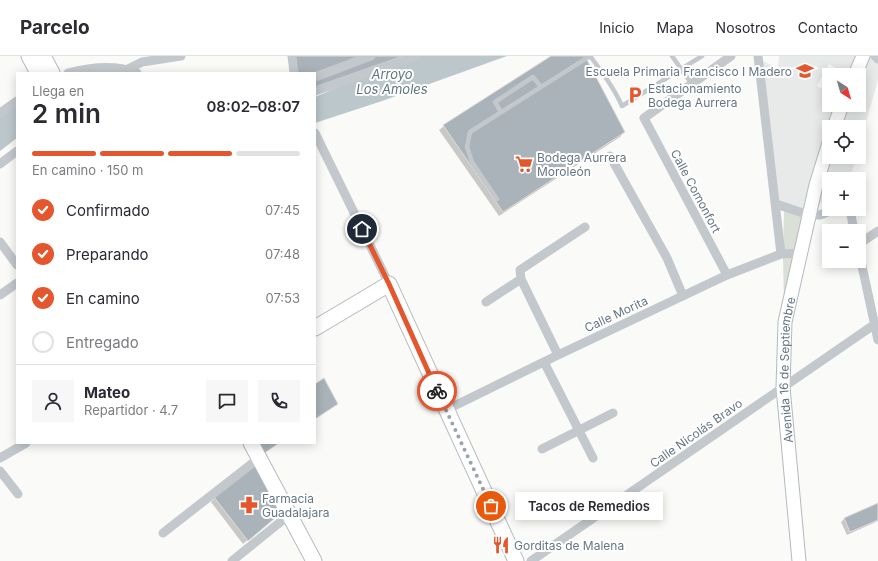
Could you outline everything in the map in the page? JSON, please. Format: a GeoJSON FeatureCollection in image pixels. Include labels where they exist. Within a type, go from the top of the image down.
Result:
{"type":"FeatureCollection","features":[{"type":"Feature","properties":{"kind":"main road"},"geometry":{"type":"LineString","coordinates":[[29,56],[37,72]]}},
{"type":"Feature","properties":{"kind":"main road"},"geometry":{"type":"LineString","coordinates":[[43,56],[51,72]]}},
{"type":"Feature","properties":{"kind":"main road"},"geometry":{"type":"LineString","coordinates":[[316,327],[389,284],[516,561]]}},
{"type":"Feature","properties":{"kind":"main road"},"geometry":{"type":"LineString","coordinates":[[252,444],[314,561]]}},
{"type":"Feature","properties":{"kind":"street"},"geometry":{"type":"LineString","coordinates":[[128,69],[142,62],[181,56]]}},
{"type":"Feature","properties":{"kind":"street"},"geometry":{"type":"LineString","coordinates":[[292,56],[294,72]]}},
{"type":"Feature","properties":{"kind":"street"},"geometry":{"type":"LineString","coordinates":[[316,77],[371,56]]}},
{"type":"Feature","properties":{"kind":"street"},"geometry":{"type":"LineString","coordinates":[[316,91],[416,56]]}},
{"type":"Feature","properties":{"kind":"street"},"geometry":{"type":"LineString","coordinates":[[691,83],[732,56]]}},
{"type":"Feature","properties":{"kind":"street"},"geometry":{"type":"LineString","coordinates":[[758,56],[781,254]]}},
{"type":"Feature","properties":{"kind":"street"},"geometry":{"type":"LineString","coordinates":[[857,68],[862,56]]}},
{"type":"Feature","properties":{"kind":"street"},"geometry":{"type":"LineString","coordinates":[[875,56],[878,59]]}},
{"type":"Feature","properties":{"kind":"street"},"geometry":{"type":"LineString","coordinates":[[74,72],[104,67],[128,69],[135,72]]}},
{"type":"Feature","properties":{"kind":"street","name":"Calle Comonfort"},"geometry":{"type":"LineString","coordinates":[[691,83],[644,118],[727,275]]}},
{"type":"Feature","properties":{"kind":"street"},"geometry":{"type":"LineString","coordinates":[[0,113],[16,102]]}},
{"type":"Feature","properties":{"kind":"street"},"geometry":{"type":"LineString","coordinates":[[316,135],[389,284]]}},
{"type":"Feature","properties":{"kind":"street"},"geometry":{"type":"LineString","coordinates":[[0,164],[16,152]]}},
{"type":"Feature","properties":{"kind":"street"},"geometry":{"type":"LineString","coordinates":[[610,156],[667,258],[683,296]]}},
{"type":"Feature","properties":{"kind":"street","name":"Avenida 16 de Septiembre"},"geometry":{"type":"LineString","coordinates":[[799,561],[783,387],[786,322],[809,215],[822,164]]}},
{"type":"Feature","properties":{"kind":"street"},"geometry":{"type":"LineString","coordinates":[[776,204],[809,215],[822,214]]}},
{"type":"Feature","properties":{"kind":"street"},"geometry":{"type":"LineString","coordinates":[[558,355],[520,279],[520,270],[585,227]]}},
{"type":"Feature","properties":{"kind":"street"},"geometry":{"type":"LineString","coordinates":[[866,239],[878,230]]}},
{"type":"Feature","properties":{"kind":"street"},"geometry":{"type":"LineString","coordinates":[[0,242],[16,265]]}},
{"type":"Feature","properties":{"kind":"street","name":"Calle Morita"},"geometry":{"type":"LineString","coordinates":[[446,410],[727,275],[781,254],[801,253]]}},
{"type":"Feature","properties":{"kind":"street"},"geometry":{"type":"LineString","coordinates":[[863,268],[876,323],[878,340]]}},
{"type":"Feature","properties":{"kind":"street"},"geometry":{"type":"LineString","coordinates":[[486,302],[520,279]]}},
{"type":"Feature","properties":{"kind":"street"},"geometry":{"type":"LineString","coordinates":[[0,295],[16,284]]}},
{"type":"Feature","properties":{"kind":"street","name":"Calle Nicolás Bravo"},"geometry":{"type":"LineString","coordinates":[[531,561],[876,323]]}},
{"type":"Feature","properties":{"kind":"street"},"geometry":{"type":"LineString","coordinates":[[544,362],[593,458]]}},
{"type":"Feature","properties":{"kind":"street"},"geometry":{"type":"LineString","coordinates":[[542,450],[613,413]]}},
{"type":"Feature","properties":{"kind":"street"},"geometry":{"type":"LineString","coordinates":[[0,458],[24,444]]}},
{"type":"Feature","properties":{"kind":"street"},"geometry":{"type":"LineString","coordinates":[[163,533],[259,458]]}},
{"type":"Feature","properties":{"kind":"street"},"geometry":{"type":"LineString","coordinates":[[0,471],[18,494]]}},
{"type":"Feature","properties":{"kind":"street"},"geometry":{"type":"LineString","coordinates":[[232,561],[289,515]]}},
{"type":"Feature","properties":{"kind":"lane"},"geometry":{"type":"LineString","coordinates":[[496,199],[472,162],[467,147],[470,132],[590,56],[608,83],[615,90],[622,106],[702,56]]}},
{"type":"Feature","properties":{"kind":"lane"},"geometry":{"type":"LineString","coordinates":[[672,56],[691,83]]}},
{"type":"Feature","properties":{"kind":"lane"},"geometry":{"type":"LineString","coordinates":[[501,112],[494,102],[533,77],[541,87]]}},
{"type":"Feature","properties":{"kind":"shaded area"},"geometry":{"type":"Polygon","coordinates":[[[779,56],[878,56],[878,80],[866,122],[866,120],[822,120],[822,164],[854,164],[852,172],[822,172],[822,201],[809,215],[776,203],[763,61],[795,76],[778,67],[779,56]]]}},
{"type":"Feature","properties":{"kind":"shaded area"},"geometry":{"type":"Polygon","coordinates":[[[784,211],[805,216],[784,299],[783,258],[784,211]]]}},
{"type":"Feature","properties":{"kind":"water","name":"Arroyo Los Amoles"},"geometry":{"type":"Polygon","coordinates":[[[419,56],[507,56],[382,101],[316,123],[316,97],[379,70],[419,56]]]}},
{"type":"Feature","properties":{"kind":"water"},"geometry":{"type":"Polygon","coordinates":[[[16,103],[16,139],[0,151],[0,114],[16,103]]]}},
{"type":"Feature","properties":{"kind":"building"},"geometry":{"type":"Polygon","coordinates":[[[295,56],[403,56],[316,87],[316,72],[296,72],[295,56]]]}},
{"type":"Feature","properties":{"kind":"building","name":"Bodega Aurrera Moroleón"},"geometry":{"type":"Polygon","coordinates":[[[551,56],[585,56],[625,132],[503,212],[443,125],[551,56]]]}},
{"type":"Feature","properties":{"kind":"building"},"geometry":{"type":"Polygon","coordinates":[[[324,378],[338,404],[316,418],[316,383],[324,378]]]}},
{"type":"Feature","properties":{"kind":"building"},"geometry":{"type":"Polygon","coordinates":[[[258,444],[278,444],[263,454],[258,444]]]}},
{"type":"Feature","properties":{"kind":"building","name":"Farmacia Guadalajara"},"geometry":{"type":"Polygon","coordinates":[[[254,464],[281,513],[248,541],[214,497],[254,464]]]}},
{"type":"Feature","properties":{"kind":"building"},"geometry":{"type":"Polygon","coordinates":[[[878,503],[878,520],[850,532],[844,518],[878,503]]]}},
{"type":"Feature","properties":{"kind":"way so far"},"geometry":{"type":"LineString","coordinates":[[437,391],[491,506]]}},
{"type":"Feature","properties":{"kind":"place","name":"Escuela Primaria Francisco I Madero"},"geometry":{"type":"Point","coordinates":[805,71]}},
{"type":"Feature","properties":{"kind":"place","name":"Estacionamiento Bodega Aurrera"},"geometry":{"type":"Point","coordinates":[635,95]}},
{"type":"Feature","properties":{"kind":"place","name":"Bodega Aurrera Moroleón"},"geometry":{"type":"Point","coordinates":[524,164]}},
{"type":"Feature","properties":{"kind":"place","name":"Farmacia Guadalajara"},"geometry":{"type":"Point","coordinates":[249,505]}},
{"type":"Feature","properties":{"kind":"place","name":"Tacos de Remedios"},"geometry":{"type":"Point","coordinates":[491,506]}},
{"type":"Feature","properties":{"kind":"place","name":"Gorditas de Malena"},"geometry":{"type":"Point","coordinates":[501,545]}},
{"type":"Feature","properties":{"kind":"route"},"geometry":{"type":"LineString","coordinates":[[362,229],[389,284],[437,391]]}}]}
